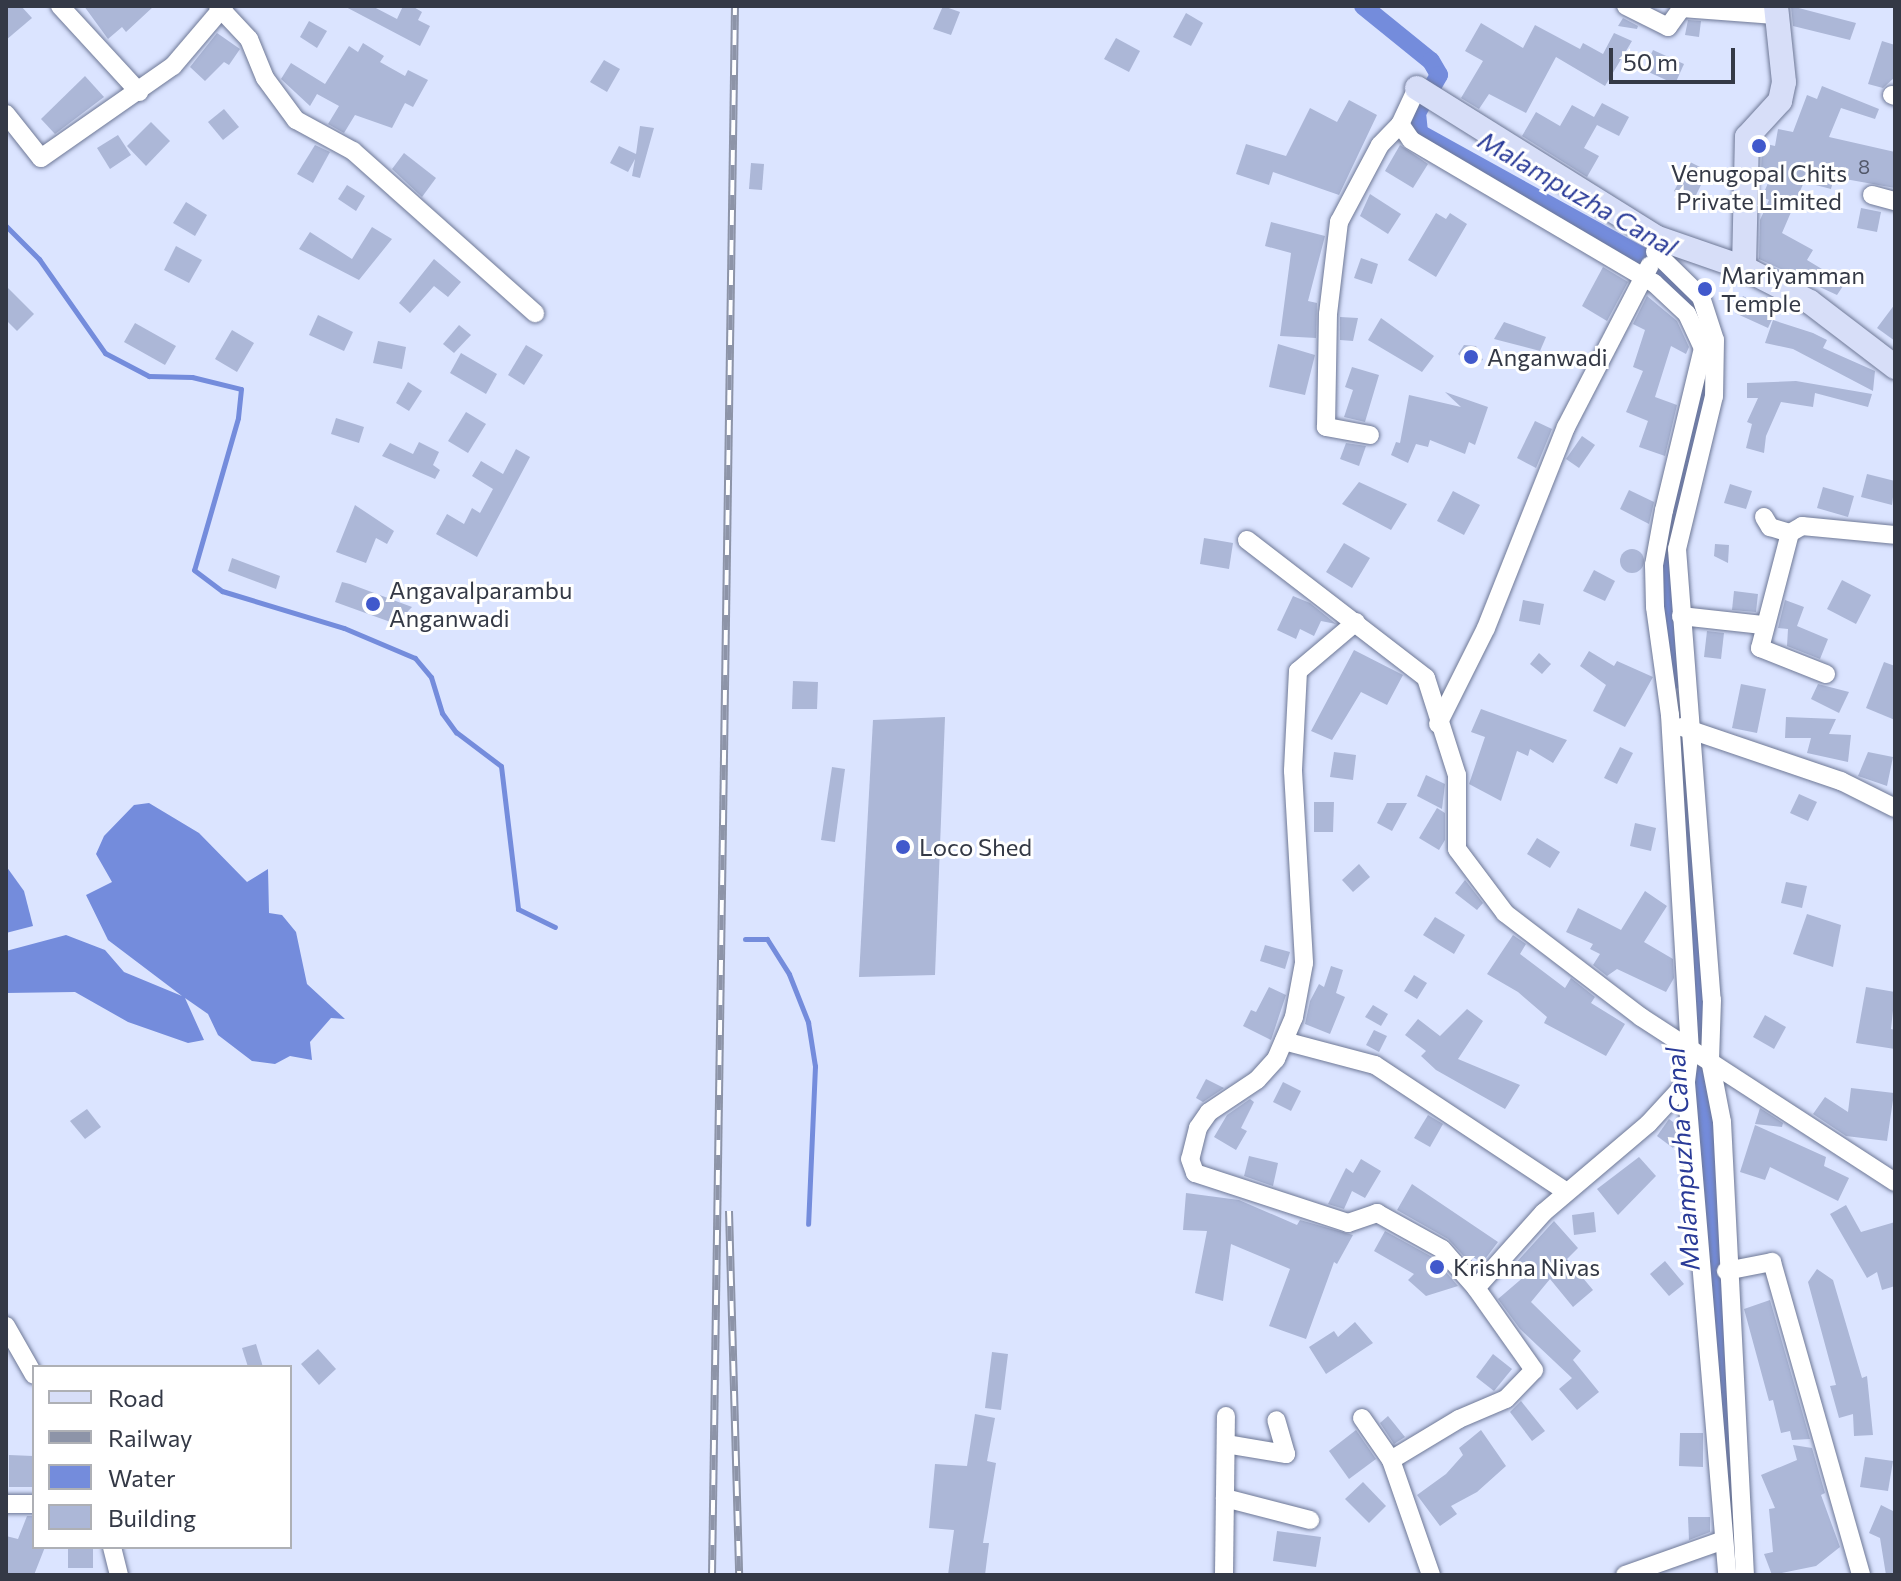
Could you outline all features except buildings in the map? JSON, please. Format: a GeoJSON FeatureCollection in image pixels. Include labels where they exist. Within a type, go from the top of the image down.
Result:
{"type":"FeatureCollection","features":[{"type":"Feature","properties":{"kind":"main road"},"geometry":{"type":"LineString","coordinates":[[1744,268],[1747,137],[1775,108],[1784,82],[1776,11]]}},
{"type":"Feature","properties":{"kind":"main road"},"geometry":{"type":"LineString","coordinates":[[1426,95],[1655,245],[1744,268],[1810,302],[1895,367]]}},
{"type":"Feature","properties":{"kind":"street"},"geometry":{"type":"LineString","coordinates":[[60,6],[139,92]]}},
{"type":"Feature","properties":{"kind":"street"},"geometry":{"type":"LineString","coordinates":[[1626,6],[1668,27],[1682,8],[1776,11]]}},
{"type":"Feature","properties":{"kind":"street"},"geometry":{"type":"LineString","coordinates":[[6,114],[41,158],[173,66],[221,7],[249,39],[265,78],[296,120],[353,151],[535,313]]}},
{"type":"Feature","properties":{"kind":"street"},"geometry":{"type":"LineString","coordinates":[[1370,435],[1326,427],[1328,314],[1339,222],[1380,145],[1426,95]]}},
{"type":"Feature","properties":{"kind":"street"},"geometry":{"type":"LineString","coordinates":[[1400,124],[1411,140],[1645,277],[1687,314],[1703,348],[1654,565],[1670,728],[1690,1049],[1686,1083],[1712,1350],[1721,1541],[1727,1575]]}},
{"type":"Feature","properties":{"kind":"street"},"geometry":{"type":"LineString","coordinates":[[1872,195],[1895,201]]}},
{"type":"Feature","properties":{"kind":"street"},"geometry":{"type":"LineString","coordinates":[[1438,724],[1486,628],[1566,427],[1645,277],[1655,245]]}},
{"type":"Feature","properties":{"kind":"street"},"geometry":{"type":"LineString","coordinates":[[1655,245],[1701,297],[1715,340],[1714,396],[1677,549],[1712,1000],[1710,1060],[1722,1122],[1726,1271],[1745,1575]]}},
{"type":"Feature","properties":{"kind":"street"},"geometry":{"type":"LineString","coordinates":[[1764,517],[1770,527],[1790,533]]}},
{"type":"Feature","properties":{"kind":"street"},"geometry":{"type":"LineString","coordinates":[[1826,674],[1760,648],[1763,625],[1790,533],[1802,526],[1895,535]]}},
{"type":"Feature","properties":{"kind":"street"},"geometry":{"type":"LineString","coordinates":[[1247,540],[1426,678],[1438,724],[1457,775],[1457,849],[1505,913],[1690,1049],[1895,1182]]}},
{"type":"Feature","properties":{"kind":"street"},"geometry":{"type":"LineString","coordinates":[[1681,616],[1763,625]]}},
{"type":"Feature","properties":{"kind":"street"},"geometry":{"type":"LineString","coordinates":[[1356,622],[1298,671],[1293,771],[1304,963],[1294,1017],[1284,1041],[1257,1080],[1209,1112],[1198,1128],[1190,1159],[1195,1173],[1348,1223],[1377,1213],[1442,1249],[1476,1288],[1534,1370],[1506,1399],[1459,1419],[1391,1460]]}},
{"type":"Feature","properties":{"kind":"street"},"geometry":{"type":"LineString","coordinates":[[1670,728],[1691,727],[1841,781],[1895,808]]}},
{"type":"Feature","properties":{"kind":"street"},"geometry":{"type":"LineString","coordinates":[[1284,1041],[1375,1065],[1567,1192]]}},
{"type":"Feature","properties":{"kind":"street"},"geometry":{"type":"LineString","coordinates":[[1476,1288],[1567,1192],[1648,1124],[1686,1083]]}},
{"type":"Feature","properties":{"kind":"street"},"geometry":{"type":"LineString","coordinates":[[1726,1271],[1772,1262],[1861,1575]]}},
{"type":"Feature","properties":{"kind":"street"},"geometry":{"type":"LineString","coordinates":[[6,1326],[32,1372]]}},
{"type":"Feature","properties":{"kind":"street"},"geometry":{"type":"LineString","coordinates":[[1224,1575],[1226,1416]]}},
{"type":"Feature","properties":{"kind":"street"},"geometry":{"type":"LineString","coordinates":[[1362,1418],[1391,1460],[1431,1575]]}},
{"type":"Feature","properties":{"kind":"street"},"geometry":{"type":"LineString","coordinates":[[1226,1444],[1286,1454],[1276,1420]]}},
{"type":"Feature","properties":{"kind":"street"},"geometry":{"type":"LineString","coordinates":[[1225,1498],[1310,1520]]}},
{"type":"Feature","properties":{"kind":"street"},"geometry":{"type":"LineString","coordinates":[[6,1504],[32,1504]]}},
{"type":"Feature","properties":{"kind":"street"},"geometry":{"type":"LineString","coordinates":[[1625,1575],[1721,1541]]}},
{"type":"Feature","properties":{"kind":"street"},"geometry":{"type":"LineString","coordinates":[[112,1549],[119,1575]]}},
{"type":"Feature","properties":{"kind":"water"},"geometry":{"type":"Polygon","coordinates":[[[149,803],[199,833],[247,882],[268,869],[269,913],[282,915],[296,932],[307,984],[345,1019],[331,1018],[310,1042],[312,1060],[290,1056],[275,1064],[252,1061],[218,1035],[208,1014],[185,998],[204,1040],[188,1043],[128,1022],[75,992],[6,993],[6,951],[66,935],[105,950],[124,972],[182,996],[108,940],[86,895],[112,882],[96,854],[104,836],[134,805],[149,803]]]}},
{"type":"Feature","properties":{"kind":"water"},"geometry":{"type":"Polygon","coordinates":[[[6,866],[24,891],[33,926],[6,933],[6,866]]]}},
{"type":"Feature","properties":{"kind":"waterway","name":"Malampuzha Canal"},"geometry":{"type":"LineString","coordinates":[[1363,6],[1431,61],[1439,75],[1417,113],[1419,133],[1649,260],[1677,282],[1704,329]]}},
{"type":"Feature","properties":{"kind":"waterway"},"geometry":{"type":"LineString","coordinates":[[6,226],[39,259],[105,353],[149,376],[192,377],[241,389],[238,418],[194,570],[222,591],[344,628],[415,658],[431,677],[442,713],[456,732],[501,766],[518,909],[555,927]]}},
{"type":"Feature","properties":{"kind":"waterway","name":"Malampuzha Canal"},"geometry":{"type":"LineString","coordinates":[[1674,680],[1667,587],[1670,530],[1707,358]]}},
{"type":"Feature","properties":{"kind":"waterway","name":"Malampuzha Canal"},"geometry":{"type":"LineString","coordinates":[[1680,744],[1737,1575]]}},
{"type":"Feature","properties":{"kind":"waterway"},"geometry":{"type":"LineString","coordinates":[[745,939],[767,939],[789,974],[808,1022],[815,1066],[808,1224]]}},
{"type":"Feature","properties":{"kind":"railway"},"geometry":{"type":"LineString","coordinates":[[712,1575],[735,6]]}},
{"type":"Feature","properties":{"kind":"railway"},"geometry":{"type":"LineString","coordinates":[[729,1211],[739,1575]]}},
{"type":"Feature","properties":{"kind":"place","name":"Venugopal Chits Private Limited"},"geometry":{"type":"Point","coordinates":[1759,146]}},
{"type":"Feature","properties":{"kind":"place","name":"Mariyamman Temple"},"geometry":{"type":"Point","coordinates":[1705,289]}},
{"type":"Feature","properties":{"kind":"place","name":"Anganwadi"},"geometry":{"type":"Point","coordinates":[1471,357]}},
{"type":"Feature","properties":{"kind":"place","name":"Angavalparambu Anganwadi"},"geometry":{"type":"Point","coordinates":[373,604]}},
{"type":"Feature","properties":{"kind":"place","name":"Loco Shed"},"geometry":{"type":"Point","coordinates":[903,847]}},
{"type":"Feature","properties":{"kind":"place","name":"Krishna Nivas"},"geometry":{"type":"Point","coordinates":[1437,1267]}}]}
